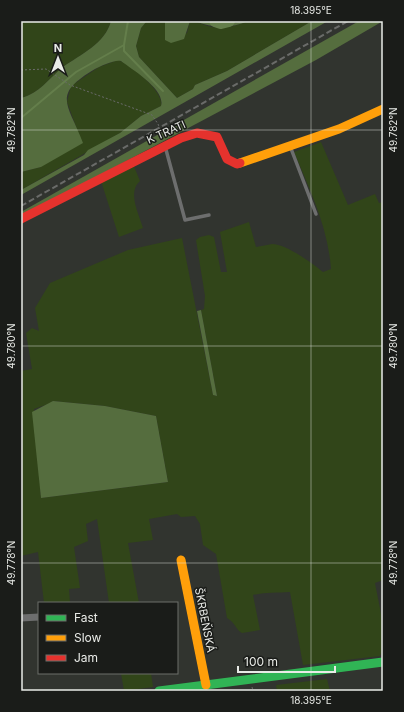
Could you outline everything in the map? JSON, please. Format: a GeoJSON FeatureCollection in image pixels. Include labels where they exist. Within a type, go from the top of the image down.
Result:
{"type":"FeatureCollection","features":[{"type":"Feature","properties":{"kind":"street","name":"K TRATI"},"geometry":{"type":"LineString","coordinates":[[21,219],[165,145],[195,133],[205,133],[217,137],[227,159],[237,164],[339,129],[383,109]]}},
{"type":"Feature","properties":{"kind":"street","name":"ŠKRBEŇSKÁ"},"geometry":{"type":"LineString","coordinates":[[181,560],[206,685]]}},
{"type":"Feature","properties":{"kind":"street"},"geometry":{"type":"LineString","coordinates":[[21,618],[38,617]]}},
{"type":"Feature","properties":{"kind":"street"},"geometry":{"type":"LineString","coordinates":[[159,691],[383,662]]}},
{"type":"Feature","properties":{"kind":"lane"},"geometry":{"type":"LineString","coordinates":[[165,145],[185,220],[209,215]]}},
{"type":"Feature","properties":{"kind":"lane"},"geometry":{"type":"LineString","coordinates":[[290,145],[316,214]]}},
{"type":"Feature","properties":{"kind":"path"},"geometry":{"type":"LineString","coordinates":[[21,70],[46,70],[70,85],[152,115],[160,128],[165,145]]}},
{"type":"Feature","properties":{"kind":"green space"},"geometry":{"type":"Polygon","coordinates":[[[21,21],[111,21],[104,36],[92,48],[63,67],[39,89],[28,96],[21,98],[21,21]]]}},
{"type":"Feature","properties":{"kind":"green space"},"geometry":{"type":"Polygon","coordinates":[[[111,21],[151,21],[146,22],[141,28],[136,46],[139,57],[177,98],[193,89],[195,85],[227,71],[312,21],[328,21],[21,195],[21,190],[84,155],[88,150],[120,133],[141,116],[161,106],[159,93],[154,87],[121,61],[100,66],[81,78],[72,86],[68,93],[67,101],[69,109],[83,143],[41,167],[21,172],[21,98],[28,96],[39,89],[63,67],[92,48],[104,36],[111,21]]]}},
{"type":"Feature","properties":{"kind":"green space"},"geometry":{"type":"Polygon","coordinates":[[[165,21],[165,40],[187,33],[190,21],[218,28],[234,26],[248,21],[312,21],[227,71],[195,85],[193,89],[177,98],[139,57],[136,46],[141,28],[146,22],[165,21]]]}},
{"type":"Feature","properties":{"kind":"green space"},"geometry":{"type":"Polygon","coordinates":[[[165,21],[190,21],[184,39],[171,43],[165,40],[165,21]]]}},
{"type":"Feature","properties":{"kind":"green space"},"geometry":{"type":"Polygon","coordinates":[[[195,21],[206,21],[218,25],[248,21],[242,24],[222,27],[195,21]]]}},
{"type":"Feature","properties":{"kind":"green space"},"geometry":{"type":"Polygon","coordinates":[[[359,21],[383,21],[316,60],[21,217],[21,212],[359,21]]]}},
{"type":"Feature","properties":{"kind":"green space"},"geometry":{"type":"Polygon","coordinates":[[[118,60],[146,79],[158,93],[161,100],[161,106],[141,116],[120,133],[21,190],[21,172],[41,167],[77,129],[67,102],[71,86],[99,67],[118,60]]]}},
{"type":"Feature","properties":{"kind":"green space"},"geometry":{"type":"Polygon","coordinates":[[[321,142],[348,205],[375,194],[379,203],[383,202],[383,580],[375,583],[383,631],[382,650],[380,656],[303,665],[290,592],[253,595],[260,630],[242,633],[227,618],[216,554],[203,545],[200,524],[195,516],[181,517],[177,514],[149,519],[153,540],[128,543],[139,602],[109,602],[97,519],[86,524],[88,541],[74,547],[80,588],[69,589],[70,602],[44,602],[38,552],[21,556],[21,371],[32,369],[26,333],[32,328],[39,331],[35,308],[50,283],[128,250],[182,238],[213,395],[217,396],[201,310],[204,309],[205,296],[196,240],[200,237],[209,235],[214,237],[221,272],[227,272],[220,232],[249,222],[256,247],[272,244],[278,245],[299,255],[323,272],[331,269],[326,238],[312,195],[294,152],[321,142]],[[53,401],[34,409],[41,498],[168,482],[156,416],[105,406],[53,401]]]}},
{"type":"Feature","properties":{"kind":"green space"},"geometry":{"type":"Polygon","coordinates":[[[133,164],[140,181],[134,191],[134,197],[143,228],[119,237],[101,181],[133,164]]]}},
{"type":"Feature","properties":{"kind":"green space"},"geometry":{"type":"Polygon","coordinates":[[[201,310],[217,396],[213,395],[197,311],[201,310]]]}},
{"type":"Feature","properties":{"kind":"green space"},"geometry":{"type":"Polygon","coordinates":[[[53,401],[105,406],[156,416],[168,482],[41,498],[32,412],[53,401]]]}},
{"type":"Feature","properties":{"kind":"green space"},"geometry":{"type":"Polygon","coordinates":[[[121,674],[151,674],[153,687],[124,691],[121,674]]]}},
{"type":"Feature","properties":{"kind":"green space"},"geometry":{"type":"Polygon","coordinates":[[[327,679],[330,691],[277,691],[276,685],[327,679]]]}},
{"type":"Feature","properties":{"kind":"waterway"},"geometry":{"type":"LineString","coordinates":[[21,118],[76,72],[124,45],[128,21]]}},
{"type":"Feature","properties":{"kind":"waterway"},"geometry":{"type":"LineString","coordinates":[[215,21],[221,23],[229,21]]}},
{"type":"Feature","properties":{"kind":"waterway"},"geometry":{"type":"LineString","coordinates":[[124,45],[124,51],[163,91]]}},
{"type":"Feature","properties":{"kind":"railway"},"geometry":{"type":"LineString","coordinates":[[21,206],[348,21]]}},
{"type":"Feature","properties":{"kind":"traffic: fast"},"geometry":{"type":"LineString","coordinates":[[159,691],[383,662]]}},
{"type":"Feature","properties":{"kind":"traffic: slow"},"geometry":{"type":"LineString","coordinates":[[240,163],[339,129],[383,109]]}},
{"type":"Feature","properties":{"kind":"traffic: slow"},"geometry":{"type":"LineString","coordinates":[[181,560],[206,685]]}},
{"type":"Feature","properties":{"kind":"traffic: jam"},"geometry":{"type":"LineString","coordinates":[[21,219],[181,138],[197,133],[217,137],[227,159],[237,164],[240,163]]}}]}
